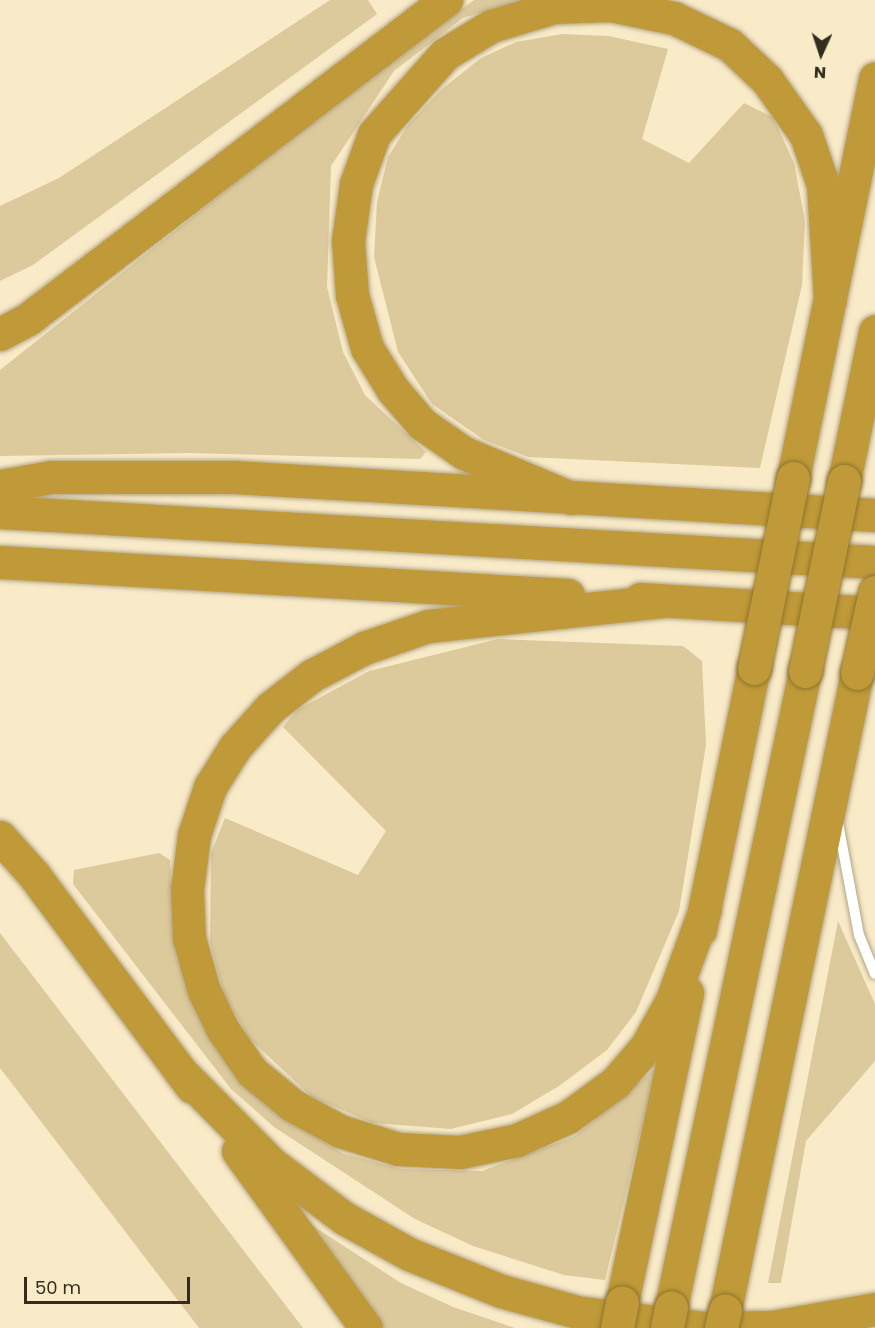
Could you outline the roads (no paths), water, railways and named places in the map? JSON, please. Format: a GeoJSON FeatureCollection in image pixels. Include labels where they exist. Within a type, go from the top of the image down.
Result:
{"type":"FeatureCollection","features":[{"type":"Feature","properties":{"kind":"highway"},"geometry":{"type":"LineString","coordinates":[[0,334],[28,319],[446,0]]}},
{"type":"Feature","properties":{"kind":"highway"},"geometry":{"type":"LineString","coordinates":[[571,498],[464,453],[422,424],[393,390],[364,337],[352,295],[348,241],[356,184],[374,134],[445,54],[491,26],[554,8],[610,5],[674,18],[729,45],[767,80],[806,135],[823,185],[830,300]]}},
{"type":"Feature","properties":{"kind":"highway"},"geometry":{"type":"LineString","coordinates":[[620,1315],[875,78]]}},
{"type":"Feature","properties":{"kind":"highway"},"geometry":{"type":"LineString","coordinates":[[669,1318],[875,331]]}},
{"type":"Feature","properties":{"kind":"highway"},"geometry":{"type":"LineString","coordinates":[[0,486],[51,477],[234,477],[875,515]]}},
{"type":"Feature","properties":{"kind":"highway"},"geometry":{"type":"LineString","coordinates":[[0,512],[875,562]]}},
{"type":"Feature","properties":{"kind":"highway"},"geometry":{"type":"LineString","coordinates":[[0,562],[875,613]]}},
{"type":"Feature","properties":{"kind":"highway"},"geometry":{"type":"LineString","coordinates":[[723,1319],[875,592]]}},
{"type":"Feature","properties":{"kind":"highway"},"geometry":{"type":"LineString","coordinates":[[662,601],[428,626],[364,648],[311,676],[270,708],[235,747],[210,787],[194,835],[187,890],[189,938],[204,991],[223,1030],[252,1072],[292,1106],[340,1131],[398,1149],[460,1152],[518,1140],[568,1117],[615,1083],[646,1047],[672,1000],[705,909]]}},
{"type":"Feature","properties":{"kind":"highway"},"geometry":{"type":"LineString","coordinates":[[0,837],[34,874],[366,1328]]}},
{"type":"Feature","properties":{"kind":"highway"},"geometry":{"type":"LineString","coordinates":[[180,1071],[272,1164],[344,1218],[409,1254],[501,1291],[581,1313],[703,1328],[772,1326],[875,1309]]}},
{"type":"Feature","properties":{"kind":"lane"},"geometry":{"type":"LineString","coordinates":[[832,790],[859,934],[875,974]]}}]}
